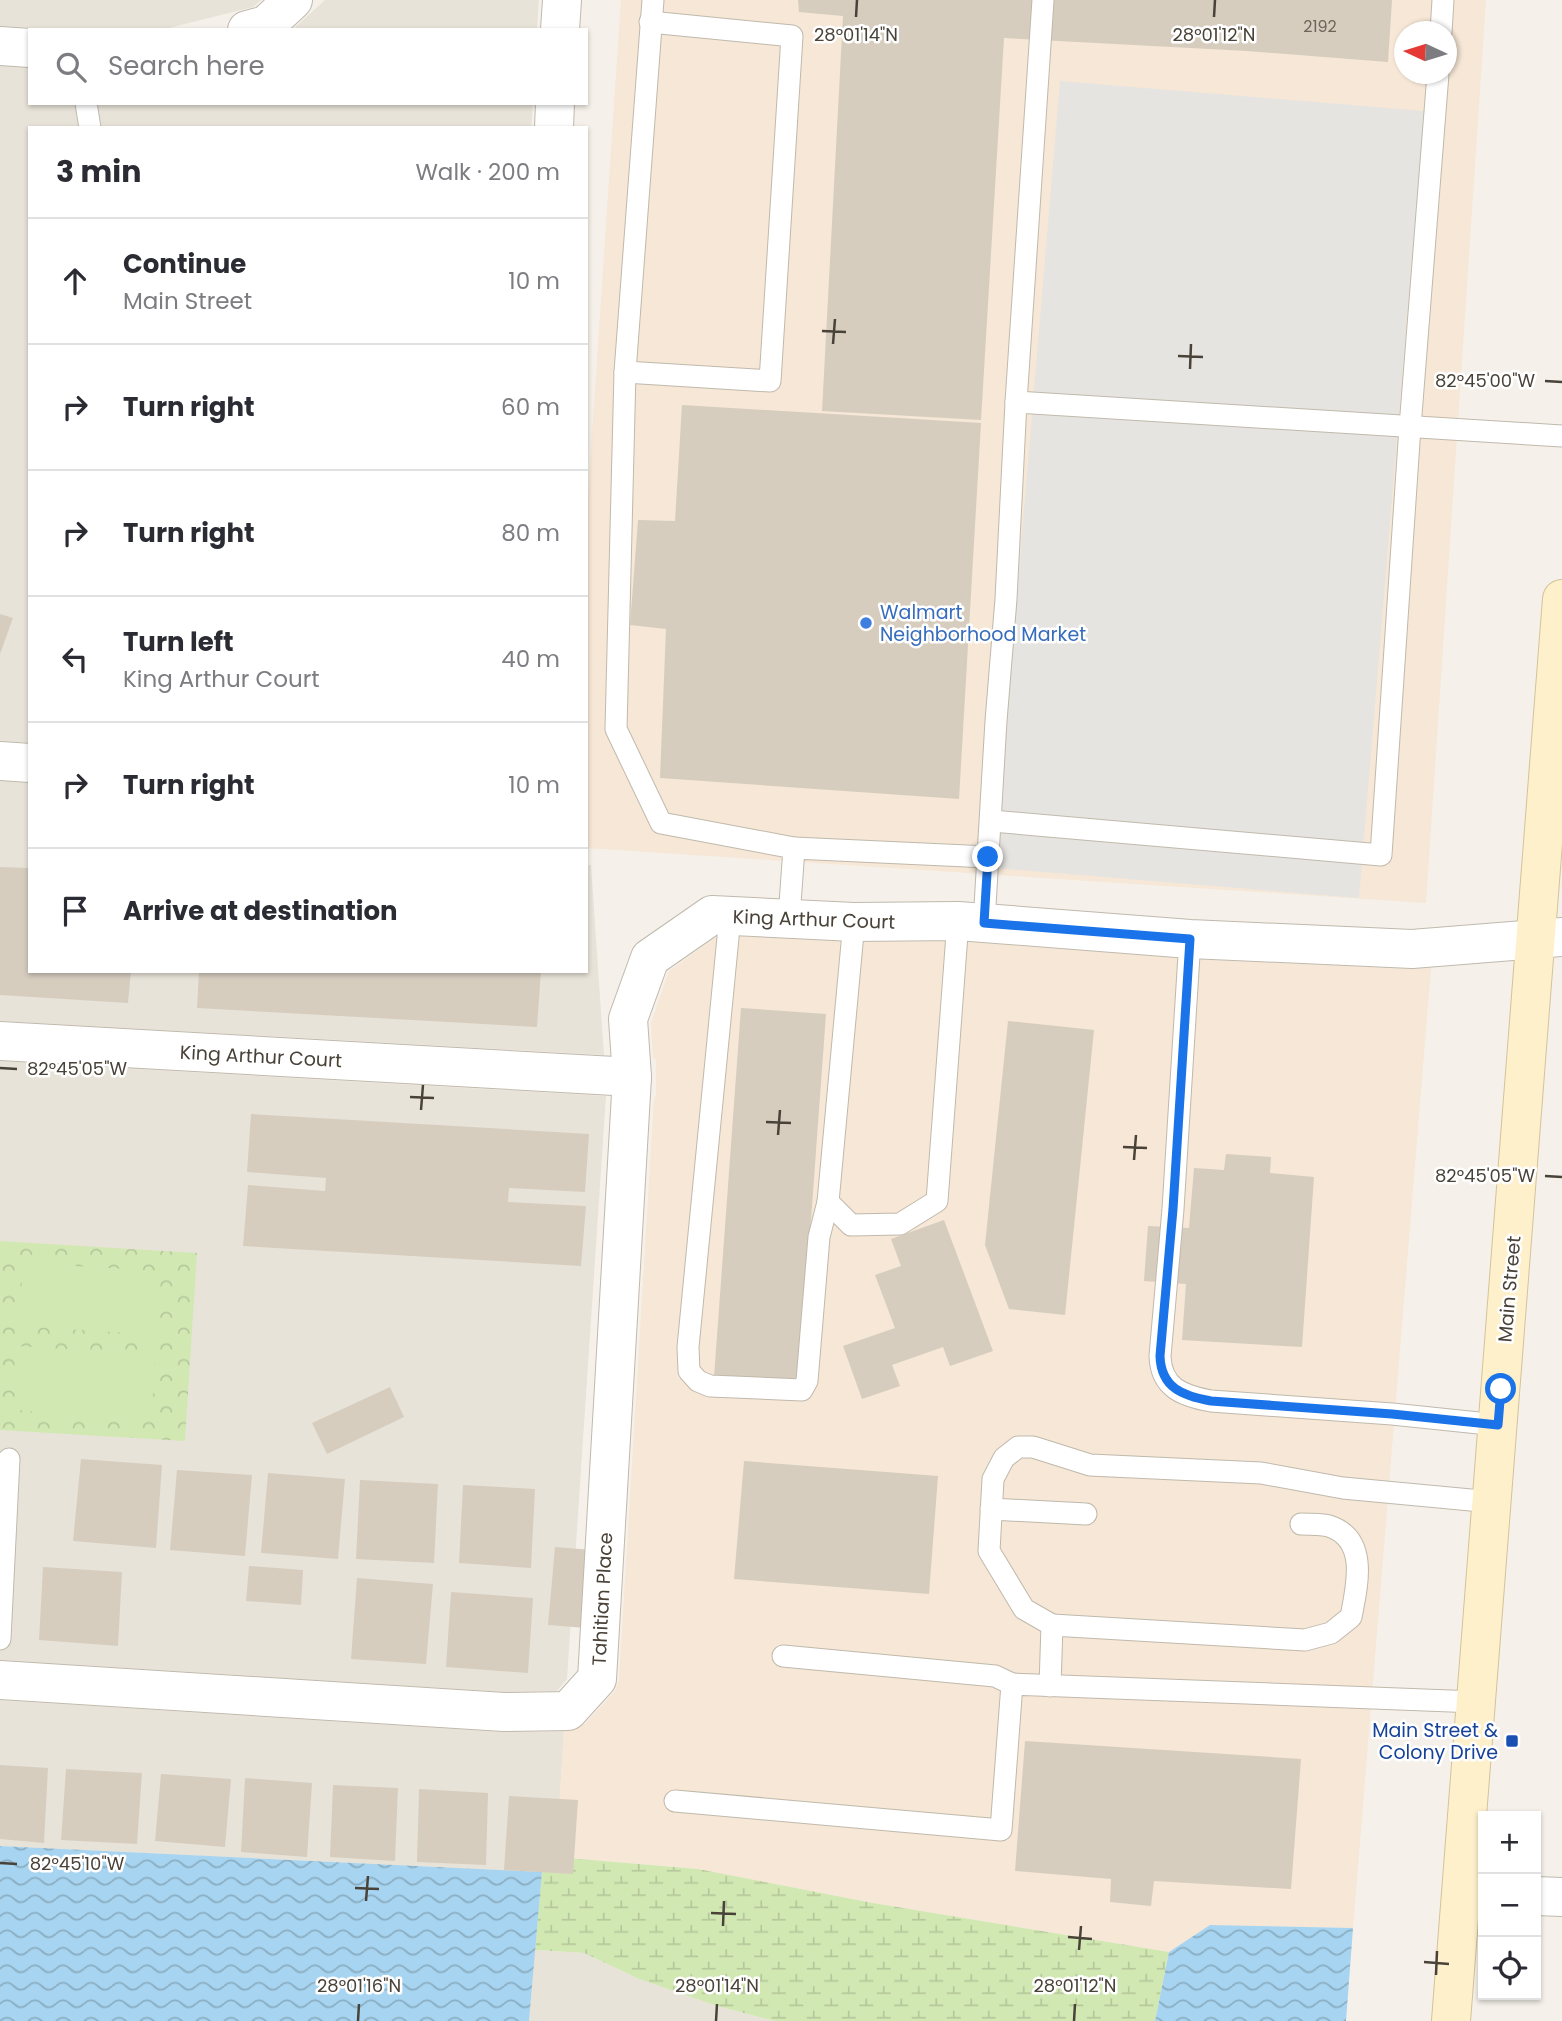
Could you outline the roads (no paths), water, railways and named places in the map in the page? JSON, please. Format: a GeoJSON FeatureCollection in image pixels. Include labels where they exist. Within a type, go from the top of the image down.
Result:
{"type":"FeatureCollection","features":[{"type":"Feature","properties":{"kind":"main road","name":"Main Street"},"geometry":{"type":"LineString","coordinates":[[1451,2021],[1472,1892],[1476,1702],[1498,1425],[1549,938],[1562,599]]}},
{"type":"Feature","properties":{"kind":"street"},"geometry":{"type":"LineString","coordinates":[[255,28],[266,25],[293,0]]}},
{"type":"Feature","properties":{"kind":"street"},"geometry":{"type":"LineString","coordinates":[[560,28],[562,0]]}},
{"type":"Feature","properties":{"kind":"street"},"geometry":{"type":"LineString","coordinates":[[0,46],[28,48]]}},
{"type":"Feature","properties":{"kind":"street"},"geometry":{"type":"LineString","coordinates":[[554,126],[555,105]]}},
{"type":"Feature","properties":{"kind":"street"},"geometry":{"type":"LineString","coordinates":[[0,761],[28,763]]}},
{"type":"Feature","properties":{"kind":"street","name":"King Arthur Court"},"geometry":{"type":"LineString","coordinates":[[0,1041],[632,1077],[628,1019],[650,958],[712,915],[854,922],[971,922],[1190,939],[1412,949],[1549,938]]}},
{"type":"Feature","properties":{"kind":"street","name":"Tahitian Place"},"geometry":{"type":"LineString","coordinates":[[0,1680],[504,1712],[568,1711],[597,1679],[632,1077]]}},
{"type":"Feature","properties":{"kind":"street"},"geometry":{"type":"LineString","coordinates":[[1541,1896],[1562,1897]]}},
{"type":"Feature","properties":{"kind":"lane"},"geometry":{"type":"LineString","coordinates":[[653,0],[625,372],[616,729],[661,823],[794,848],[988,857]]}},
{"type":"Feature","properties":{"kind":"lane"},"geometry":{"type":"LineString","coordinates":[[828,1202],[851,1226],[900,1224],[937,1200],[971,922],[988,857],[992,821],[996,721],[1043,0]]}},
{"type":"Feature","properties":{"kind":"lane"},"geometry":{"type":"LineString","coordinates":[[1442,21],[1443,0]]}},
{"type":"Feature","properties":{"kind":"lane"},"geometry":{"type":"LineString","coordinates":[[625,372],[770,381],[792,36],[650,22]]}},
{"type":"Feature","properties":{"kind":"lane"},"geometry":{"type":"LineString","coordinates":[[992,821],[1381,855],[1410,427],[1437,84]]}},
{"type":"Feature","properties":{"kind":"lane"},"geometry":{"type":"LineString","coordinates":[[86,105],[90,126]]}},
{"type":"Feature","properties":{"kind":"lane"},"geometry":{"type":"LineString","coordinates":[[1016,401],[1562,436]]}},
{"type":"Feature","properties":{"kind":"lane"},"geometry":{"type":"LineString","coordinates":[[789,918],[794,848]]}},
{"type":"Feature","properties":{"kind":"lane"},"geometry":{"type":"LineString","coordinates":[[730,916],[688,1347],[689,1371],[698,1381],[710,1386],[802,1390],[807,1381],[819,1237],[828,1202],[854,922]]}},
{"type":"Feature","properties":{"kind":"lane"},"geometry":{"type":"LineString","coordinates":[[1190,939],[1160,1356],[1160,1370],[1164,1378],[1172,1387],[1186,1394],[1211,1401],[1392,1414],[1498,1425]]}},
{"type":"Feature","properties":{"kind":"lane"},"geometry":{"type":"LineString","coordinates":[[1301,1524],[1329,1526],[1349,1538],[1357,1555],[1357,1582],[1351,1618],[1331,1633],[1305,1640],[1052,1625],[1024,1609],[989,1551],[993,1479],[1004,1458],[1017,1447],[1033,1447],[1090,1465],[1261,1473],[1343,1488],[1492,1502]]}},
{"type":"Feature","properties":{"kind":"lane"},"geometry":{"type":"LineString","coordinates":[[0,1639],[9,1459]]}},
{"type":"Feature","properties":{"kind":"lane"},"geometry":{"type":"LineString","coordinates":[[990,1509],[1086,1514]]}},
{"type":"Feature","properties":{"kind":"lane"},"geometry":{"type":"LineString","coordinates":[[1051,1686],[1052,1625]]}},
{"type":"Feature","properties":{"kind":"lane"},"geometry":{"type":"LineString","coordinates":[[783,1656],[995,1676],[1012,1684],[1476,1702]]}},
{"type":"Feature","properties":{"kind":"lane"},"geometry":{"type":"LineString","coordinates":[[676,1801],[1001,1830],[1012,1684]]}},
{"type":"Feature","properties":{"kind":"water"},"geometry":{"type":"Polygon","coordinates":[[[0,1846],[542,1872],[529,2021],[0,2021],[0,1846]]]}},
{"type":"Feature","properties":{"kind":"water"},"geometry":{"type":"Polygon","coordinates":[[[1210,1925],[1353,1928],[1346,2021],[1155,2021],[1169,1952],[1210,1925]]]}},
{"type":"Feature","properties":{"kind":"place","name":"Walmart Neighborhood Market"},"geometry":{"type":"Point","coordinates":[866,623]}},
{"type":"Feature","properties":{"kind":"place","name":"Main Street & Colony Drive"},"geometry":{"type":"Point","coordinates":[1512,1741]}}]}
